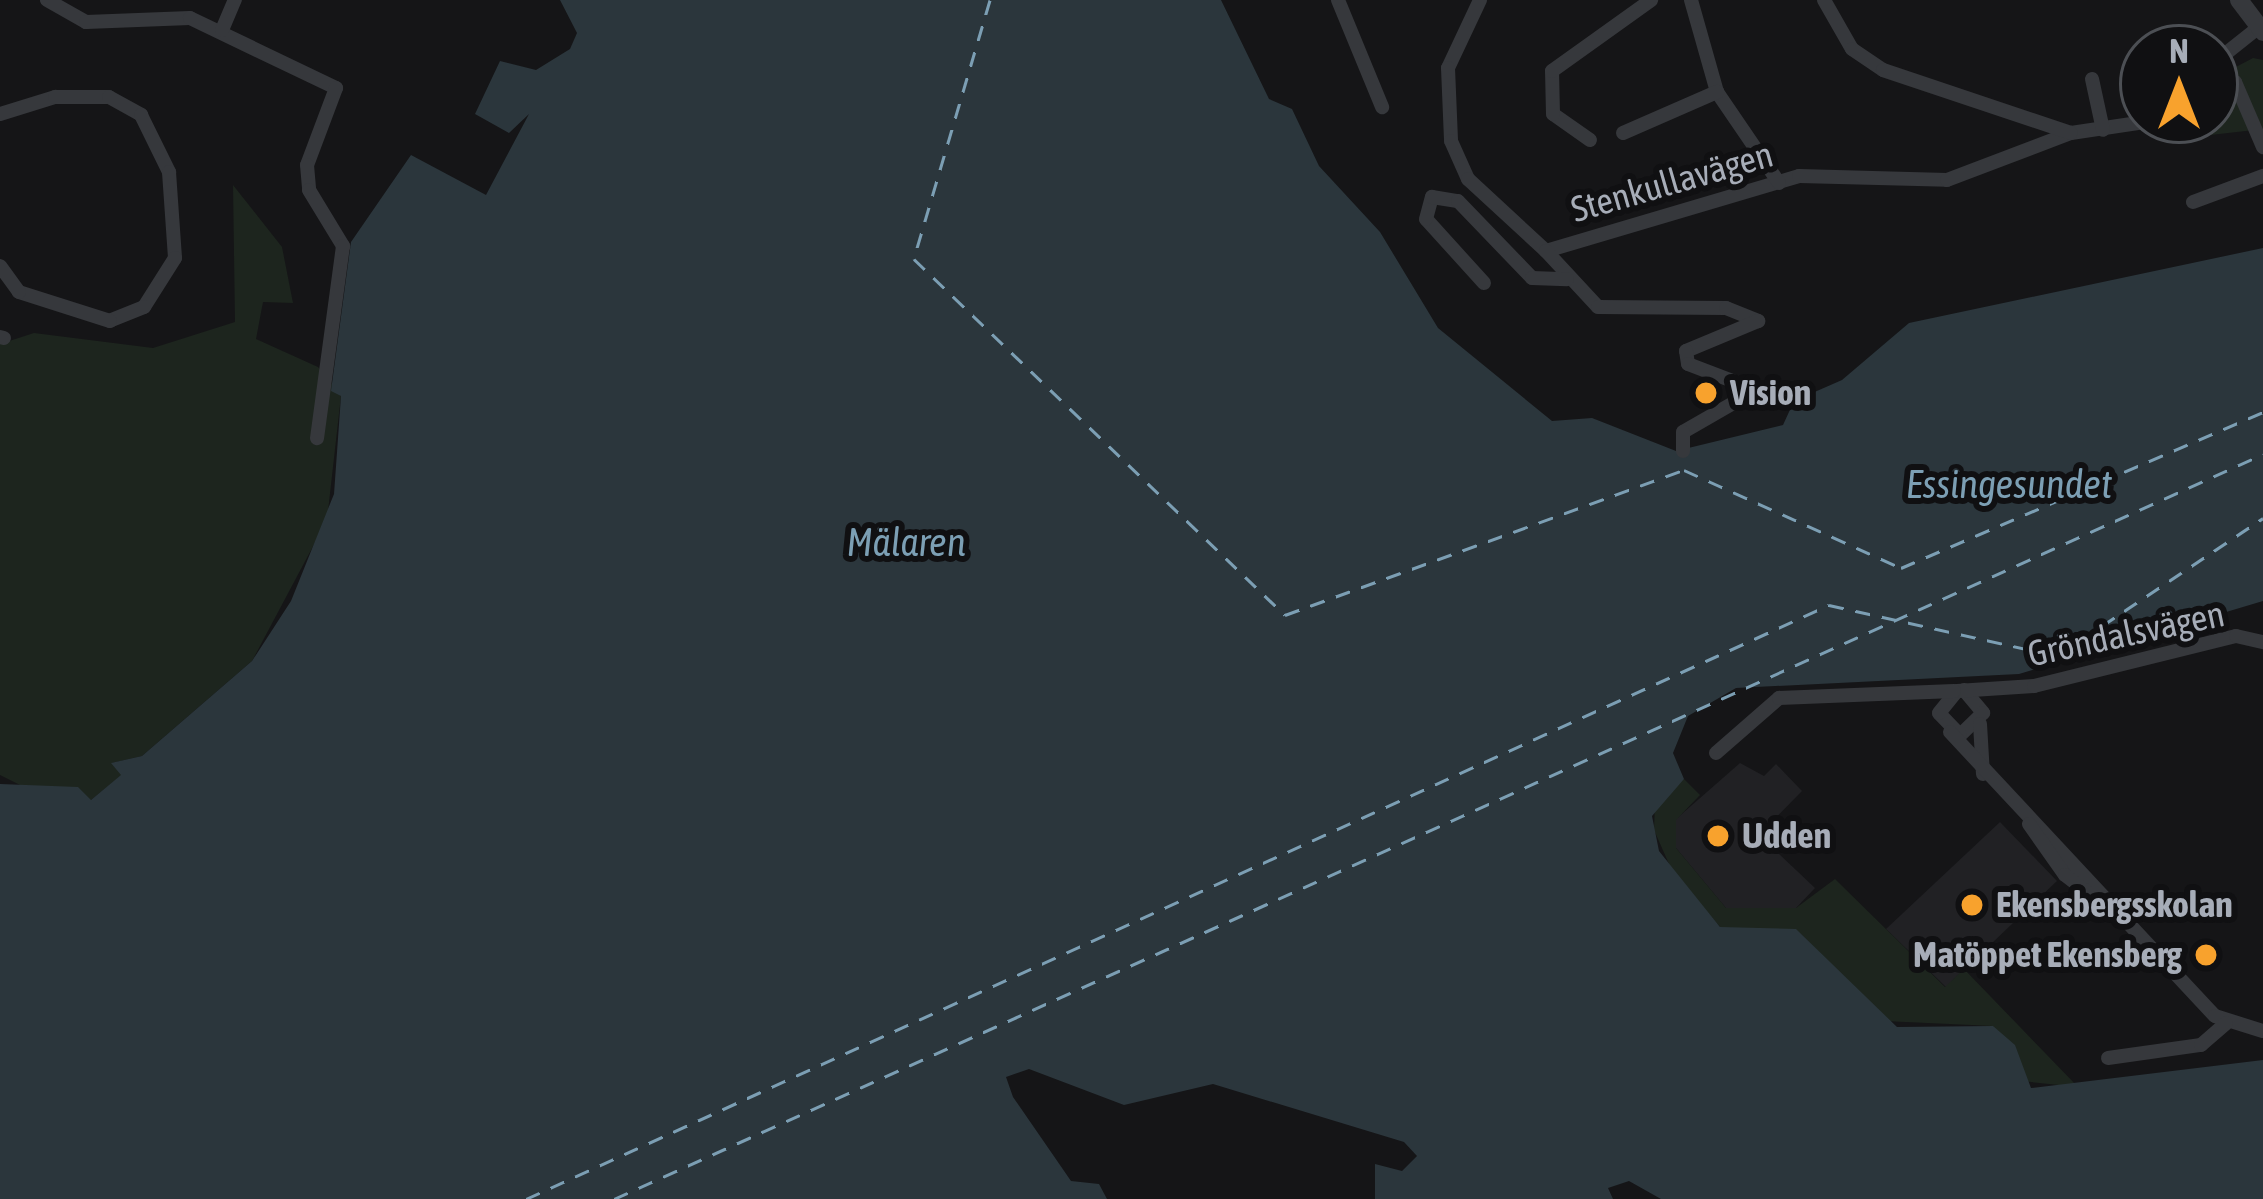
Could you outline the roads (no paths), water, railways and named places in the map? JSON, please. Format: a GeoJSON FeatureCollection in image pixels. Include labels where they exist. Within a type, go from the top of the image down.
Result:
{"type":"FeatureCollection","features":[{"type":"Feature","properties":{"kind":"street"},"geometry":{"type":"LineString","coordinates":[[47,0],[86,22],[168,14],[222,30],[337,93],[307,165],[309,190],[343,246],[317,438]]}},
{"type":"Feature","properties":{"kind":"street"},"geometry":{"type":"LineString","coordinates":[[222,30],[236,0]]}},
{"type":"Feature","properties":{"kind":"street"},"geometry":{"type":"LineString","coordinates":[[1338,0],[1382,106]]}},
{"type":"Feature","properties":{"kind":"street","name":"Stenkullavägen"},"geometry":{"type":"LineString","coordinates":[[1480,0],[1448,68],[1450,141],[1468,179],[1546,250],[1779,183],[1947,180],[2011,165],[2071,133],[2119,127]]}},
{"type":"Feature","properties":{"kind":"street"},"geometry":{"type":"LineString","coordinates":[[1590,140],[1553,114],[1552,71],[1633,4],[1651,0]]}},
{"type":"Feature","properties":{"kind":"street"},"geometry":{"type":"LineString","coordinates":[[1690,0],[1717,92],[1779,183]]}},
{"type":"Feature","properties":{"kind":"street"},"geometry":{"type":"LineString","coordinates":[[1824,0],[1852,49],[1883,70],[2071,133]]}},
{"type":"Feature","properties":{"kind":"street"},"geometry":{"type":"LineString","coordinates":[[2240,0],[2261,29]]}},
{"type":"Feature","properties":{"kind":"street"},"geometry":{"type":"LineString","coordinates":[[2092,79],[2103,130]]}},
{"type":"Feature","properties":{"kind":"street"},"geometry":{"type":"LineString","coordinates":[[2239,91],[2263,146]]}},
{"type":"Feature","properties":{"kind":"street"},"geometry":{"type":"LineString","coordinates":[[1623,133],[1717,92]]}},
{"type":"Feature","properties":{"kind":"street"},"geometry":{"type":"LineString","coordinates":[[0,115],[55,97],[110,98],[141,116],[169,172],[175,258],[144,307],[110,321],[19,292],[0,266]]}},
{"type":"Feature","properties":{"kind":"street"},"geometry":{"type":"LineString","coordinates":[[2194,202],[2263,176]]}},
{"type":"Feature","properties":{"kind":"street"},"geometry":{"type":"LineString","coordinates":[[1484,283],[1426,219],[1432,197],[1458,201],[1532,278],[1567,279]]}},
{"type":"Feature","properties":{"kind":"street"},"geometry":{"type":"LineString","coordinates":[[1546,250],[1567,279],[1598,307],[1726,308],[1758,321],[1686,351],[1688,364],[1756,390],[1683,432],[1682,451]]}},
{"type":"Feature","properties":{"kind":"street","name":"Gröndalsvägen"},"geometry":{"type":"LineString","coordinates":[[1716,753],[1779,698],[2002,688],[2236,636],[2263,642]]}},
{"type":"Feature","properties":{"kind":"street","name":"Gröndalsvägen"},"geometry":{"type":"LineString","coordinates":[[1982,719],[2002,688]]}},
{"type":"Feature","properties":{"kind":"street"},"geometry":{"type":"LineString","coordinates":[[1939,713],[1960,690],[1982,719],[1983,774]]}},
{"type":"Feature","properties":{"kind":"street"},"geometry":{"type":"LineString","coordinates":[[1917,691],[2029,824],[2065,875],[2121,918],[2226,1023],[2263,1030]]}},
{"type":"Feature","properties":{"kind":"street"},"geometry":{"type":"LineString","coordinates":[[1950,732],[1982,719]]}},
{"type":"Feature","properties":{"kind":"street"},"geometry":{"type":"LineString","coordinates":[[2108,1058],[2201,1045],[2226,1023]]}},
{"type":"Feature","properties":{"kind":"water","name":"Mälaren"},"geometry":{"type":"Polygon","coordinates":[[[560,0],[1221,0],[1269,99],[1292,109],[1319,166],[1380,232],[1438,328],[1552,421],[1592,418],[1676,451],[1783,425],[1794,401],[1842,380],[1909,323],[2263,248],[2263,601],[2019,674],[1736,688],[1688,716],[1673,753],[1684,779],[1652,816],[1659,851],[1720,927],[1796,929],[1897,1027],[1993,1026],[2015,1045],[2031,1088],[2263,1060],[2263,1199],[1661,1199],[1629,1181],[1608,1188],[1613,1199],[1375,1199],[1375,1164],[1402,1171],[1417,1156],[1404,1142],[1213,1084],[1124,1105],[1029,1069],[1006,1077],[1013,1097],[1071,1181],[1099,1184],[1107,1199],[0,1199],[0,784],[78,787],[91,800],[121,775],[111,763],[142,756],[252,661],[291,601],[334,494],[341,396],[331,391],[351,242],[411,155],[486,195],[529,114],[509,133],[475,114],[500,61],[536,70],[570,49],[577,33],[560,0]]]}},
{"type":"Feature","properties":{"kind":"place","name":"Vision"},"geometry":{"type":"Point","coordinates":[1706,393]}},
{"type":"Feature","properties":{"kind":"place","name":"Udden"},"geometry":{"type":"Point","coordinates":[1718,836]}},
{"type":"Feature","properties":{"kind":"place","name":"Ekensbergsskolan"},"geometry":{"type":"Point","coordinates":[1972,905]}},
{"type":"Feature","properties":{"kind":"place","name":"Matöppet Ekensberg"},"geometry":{"type":"Point","coordinates":[2206,955]}},
{"type":"Feature","properties":{"kind":"water label","name":"Essingesundet"},"geometry":{"type":"Point","coordinates":[2009,484]}}]}
